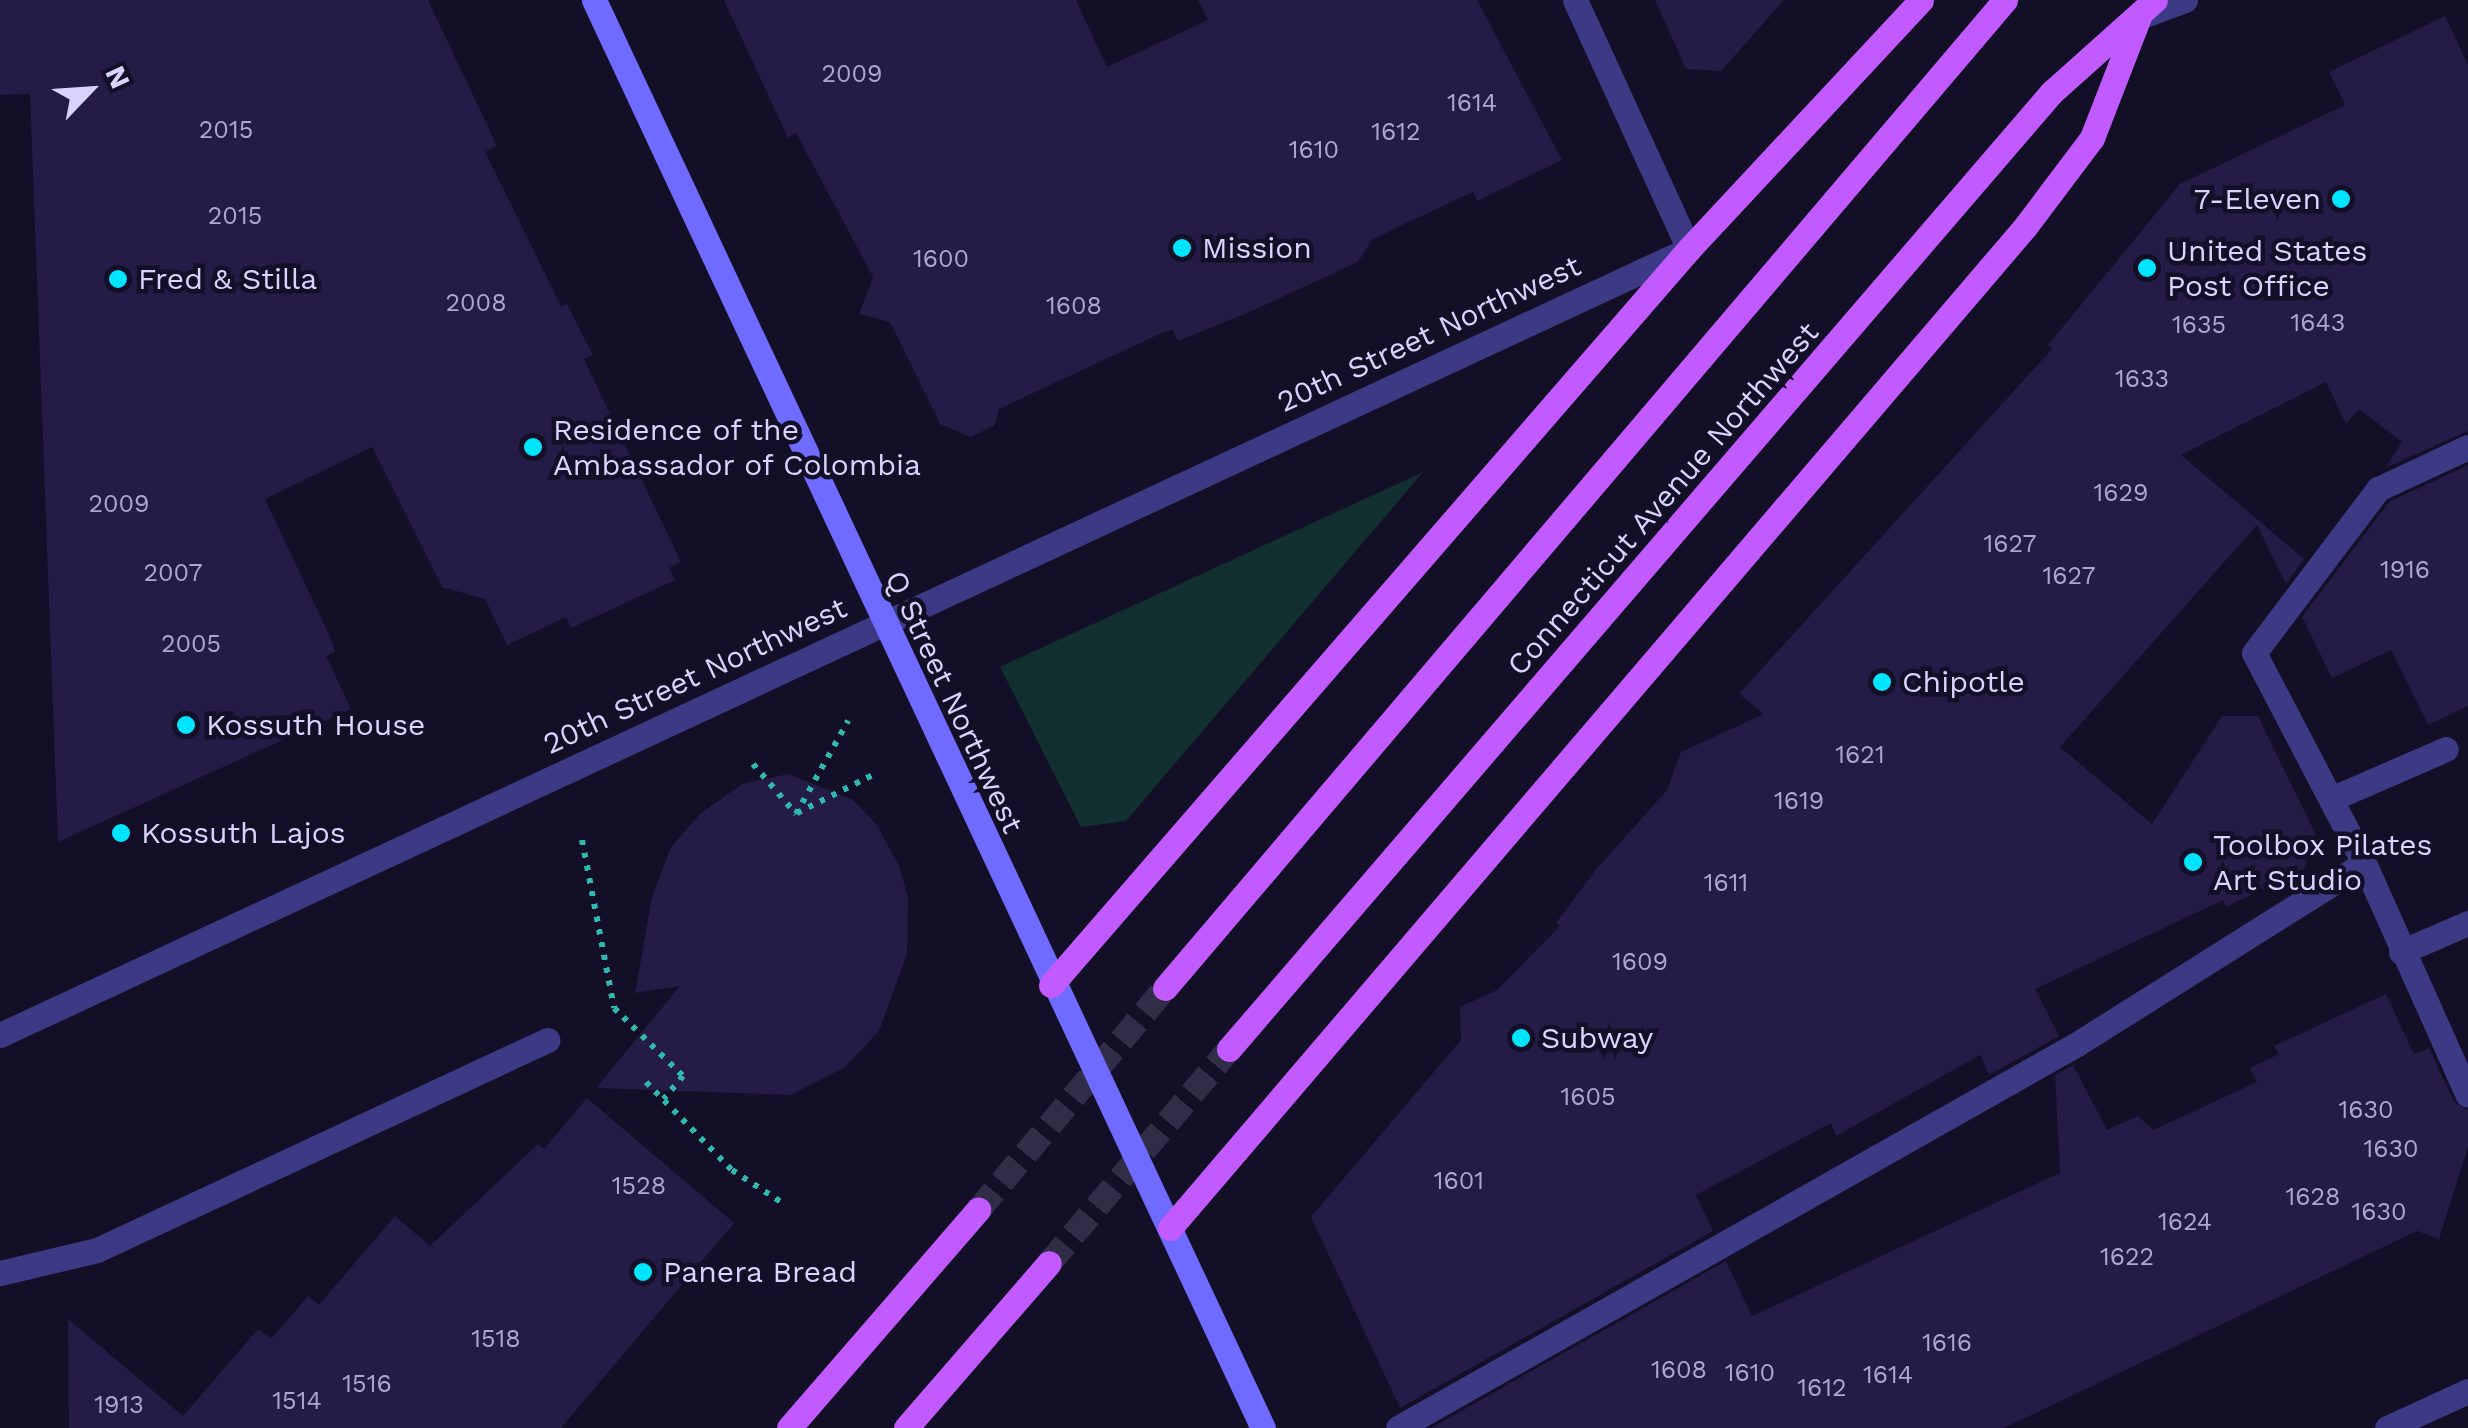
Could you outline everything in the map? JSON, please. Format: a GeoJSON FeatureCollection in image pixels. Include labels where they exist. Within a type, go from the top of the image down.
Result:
{"type":"FeatureCollection","features":[{"type":"Feature","properties":{"kind":"main road","name":"Q Street Northwest"},"geometry":{"type":"LineString","coordinates":[[594,0],[1051,985],[1263,1428]]}},
{"type":"Feature","properties":{"kind":"main road"},"geometry":{"type":"LineString","coordinates":[[1051,985],[1689,249],[1921,0]]}},
{"type":"Feature","properties":{"kind":"main road","name":"Connecticut Avenue Northwest"},"geometry":{"type":"LineString","coordinates":[[1166,988],[2005,0]]}},
{"type":"Feature","properties":{"kind":"main road"},"geometry":{"type":"LineString","coordinates":[[1170,1228],[2025,228],[2092,138],[2147,8]]}},
{"type":"Feature","properties":{"kind":"main road","name":"Connecticut Avenue Northwest"},"geometry":{"type":"LineString","coordinates":[[1229,1050],[2052,92],[2147,8]]}},
{"type":"Feature","properties":{"kind":"main road"},"geometry":{"type":"LineString","coordinates":[[790,1428],[978,1210]]}},
{"type":"Feature","properties":{"kind":"main road"},"geometry":{"type":"LineString","coordinates":[[906,1428],[1049,1263]]}},
{"type":"Feature","properties":{"kind":"street"},"geometry":{"type":"LineString","coordinates":[[1575,0],[1689,249]]}},
{"type":"Feature","properties":{"kind":"street"},"geometry":{"type":"LineString","coordinates":[[2147,8],[2186,0]]}},
{"type":"Feature","properties":{"kind":"street","name":"20th Street Northwest"},"geometry":{"type":"LineString","coordinates":[[0,1034],[1689,249]]}},
{"type":"Feature","properties":{"kind":"street"},"geometry":{"type":"LineString","coordinates":[[2468,447],[2378,489],[2254,652],[2364,863],[2468,1095]]}},
{"type":"Feature","properties":{"kind":"street"},"geometry":{"type":"LineString","coordinates":[[2331,799],[2446,749]]}},
{"type":"Feature","properties":{"kind":"street"},"geometry":{"type":"LineString","coordinates":[[1398,1428],[2077,1044],[2364,863]]}},
{"type":"Feature","properties":{"kind":"street"},"geometry":{"type":"LineString","coordinates":[[2401,952],[2468,923]]}},
{"type":"Feature","properties":{"kind":"street"},"geometry":{"type":"LineString","coordinates":[[0,1273],[97,1250],[548,1040]]}},
{"type":"Feature","properties":{"kind":"street"},"geometry":{"type":"LineString","coordinates":[[2387,1428],[2468,1390]]}},
{"type":"Feature","properties":{"kind":"path"},"geometry":{"type":"LineString","coordinates":[[796,814],[848,721]]}},
{"type":"Feature","properties":{"kind":"path"},"geometry":{"type":"LineString","coordinates":[[752,764],[796,814]]}},
{"type":"Feature","properties":{"kind":"path"},"geometry":{"type":"LineString","coordinates":[[796,814],[874,775]]}},
{"type":"Feature","properties":{"kind":"path"},"geometry":{"type":"LineString","coordinates":[[582,840],[614,1008],[683,1076],[664,1099]]}},
{"type":"Feature","properties":{"kind":"path"},"geometry":{"type":"LineString","coordinates":[[646,1082],[732,1170],[782,1202]]}},
{"type":"Feature","properties":{"kind":"green space"},"geometry":{"type":"Polygon","coordinates":[[[1423,472],[1126,821],[1081,827],[1000,667],[1423,472]]]}},
{"type":"Feature","properties":{"kind":"building"},"geometry":{"type":"Polygon","coordinates":[[[0,0],[428,0],[497,146],[485,152],[561,306],[567,304],[593,355],[584,359],[681,562],[669,568],[675,580],[571,628],[566,617],[507,645],[485,599],[442,587],[372,447],[265,499],[332,641],[335,652],[326,656],[351,709],[58,842],[30,94],[0,95],[0,0]]]}},
{"type":"Feature","properties":{"kind":"building"},"geometry":{"type":"Polygon","coordinates":[[[724,0],[1076,0],[1107,67],[1208,20],[1198,0],[1477,0],[1562,160],[1477,201],[1473,192],[1398,227],[1372,240],[1358,262],[1254,310],[1178,341],[1173,330],[1164,332],[999,409],[995,425],[971,437],[940,424],[890,322],[859,314],[873,277],[796,133],[788,138],[724,0]]]}},
{"type":"Feature","properties":{"kind":"building"},"geometry":{"type":"Polygon","coordinates":[[[1655,0],[1784,0],[1721,71],[1686,69],[1655,0]]]}},
{"type":"Feature","properties":{"kind":"building"},"geometry":{"type":"Polygon","coordinates":[[[2445,16],[2468,65],[2468,431],[2385,468],[2402,442],[2359,409],[2346,424],[2326,382],[2181,455],[2304,559],[2286,584],[2257,525],[2060,747],[2152,824],[2222,716],[2258,716],[2316,835],[2304,869],[2226,907],[2223,900],[2035,989],[2059,1036],[1989,1075],[1980,1055],[1836,1136],[1831,1123],[1696,1195],[1713,1231],[1400,1408],[1311,1217],[1461,1040],[1460,1007],[1497,990],[1560,926],[1556,923],[1594,872],[1667,790],[1681,752],[1764,714],[1739,694],[2052,349],[2048,345],[2180,184],[2345,105],[2329,72],[2445,16]]]}},
{"type":"Feature","properties":{"kind":"building"},"geometry":{"type":"Polygon","coordinates":[[[2468,465],[2468,706],[2428,725],[2391,650],[2332,678],[2302,617],[2389,502],[2468,465]]]}},
{"type":"Feature","properties":{"kind":"building"},"geometry":{"type":"Polygon","coordinates":[[[788,774],[853,800],[877,825],[899,866],[908,897],[907,954],[879,1031],[845,1067],[791,1095],[596,1088],[680,986],[635,993],[652,897],[671,847],[700,814],[742,784],[788,774]]]}},
{"type":"Feature","properties":{"kind":"building"},"geometry":{"type":"Polygon","coordinates":[[[2386,994],[2414,1054],[2429,1048],[2454,1102],[2468,1111],[2468,1147],[2439,1239],[2417,1231],[2004,1428],[1431,1428],[1726,1261],[1752,1316],[2060,1173],[2055,1075],[2073,1065],[2107,1130],[2138,1116],[2153,1130],[2257,1082],[2250,1068],[2279,1054],[2274,1046],[2386,994]]]}},
{"type":"Feature","properties":{"kind":"building"},"geometry":{"type":"Polygon","coordinates":[[[587,1098],[734,1223],[561,1428],[69,1428],[68,1319],[183,1416],[258,1329],[271,1339],[308,1296],[319,1305],[395,1216],[430,1246],[538,1144],[544,1149],[587,1098]]]}},
{"type":"Feature","properties":{"kind":"tunnel"},"geometry":{"type":"LineString","coordinates":[[978,1210],[1165,988]]}},
{"type":"Feature","properties":{"kind":"tunnel"},"geometry":{"type":"LineString","coordinates":[[1049,1263],[1229,1049]]}},
{"type":"Feature","properties":{"kind":"place","name":"7-Eleven"},"geometry":{"type":"Point","coordinates":[2341,199]}},
{"type":"Feature","properties":{"kind":"place","name":"Mission"},"geometry":{"type":"Point","coordinates":[1182,248]}},
{"type":"Feature","properties":{"kind":"place","name":"United States Post Office"},"geometry":{"type":"Point","coordinates":[2147,268]}},
{"type":"Feature","properties":{"kind":"place","name":"Fred & Stilla"},"geometry":{"type":"Point","coordinates":[118,279]}},
{"type":"Feature","properties":{"kind":"place","name":"Residence of the Ambassador of Colombia"},"geometry":{"type":"Point","coordinates":[533,447]}},
{"type":"Feature","properties":{"kind":"place","name":"Chipotle"},"geometry":{"type":"Point","coordinates":[1882,682]}},
{"type":"Feature","properties":{"kind":"place","name":"Kossuth House"},"geometry":{"type":"Point","coordinates":[186,725]}},
{"type":"Feature","properties":{"kind":"place","name":"Kossuth Lajos"},"geometry":{"type":"Point","coordinates":[121,833]}},
{"type":"Feature","properties":{"kind":"place","name":"Toolbox Pilates Art Studio"},"geometry":{"type":"Point","coordinates":[2193,862]}},
{"type":"Feature","properties":{"kind":"place","name":"Subway"},"geometry":{"type":"Point","coordinates":[1521,1038]}},
{"type":"Feature","properties":{"kind":"place","name":"Panera Bread"},"geometry":{"type":"Point","coordinates":[643,1272]}}]}
